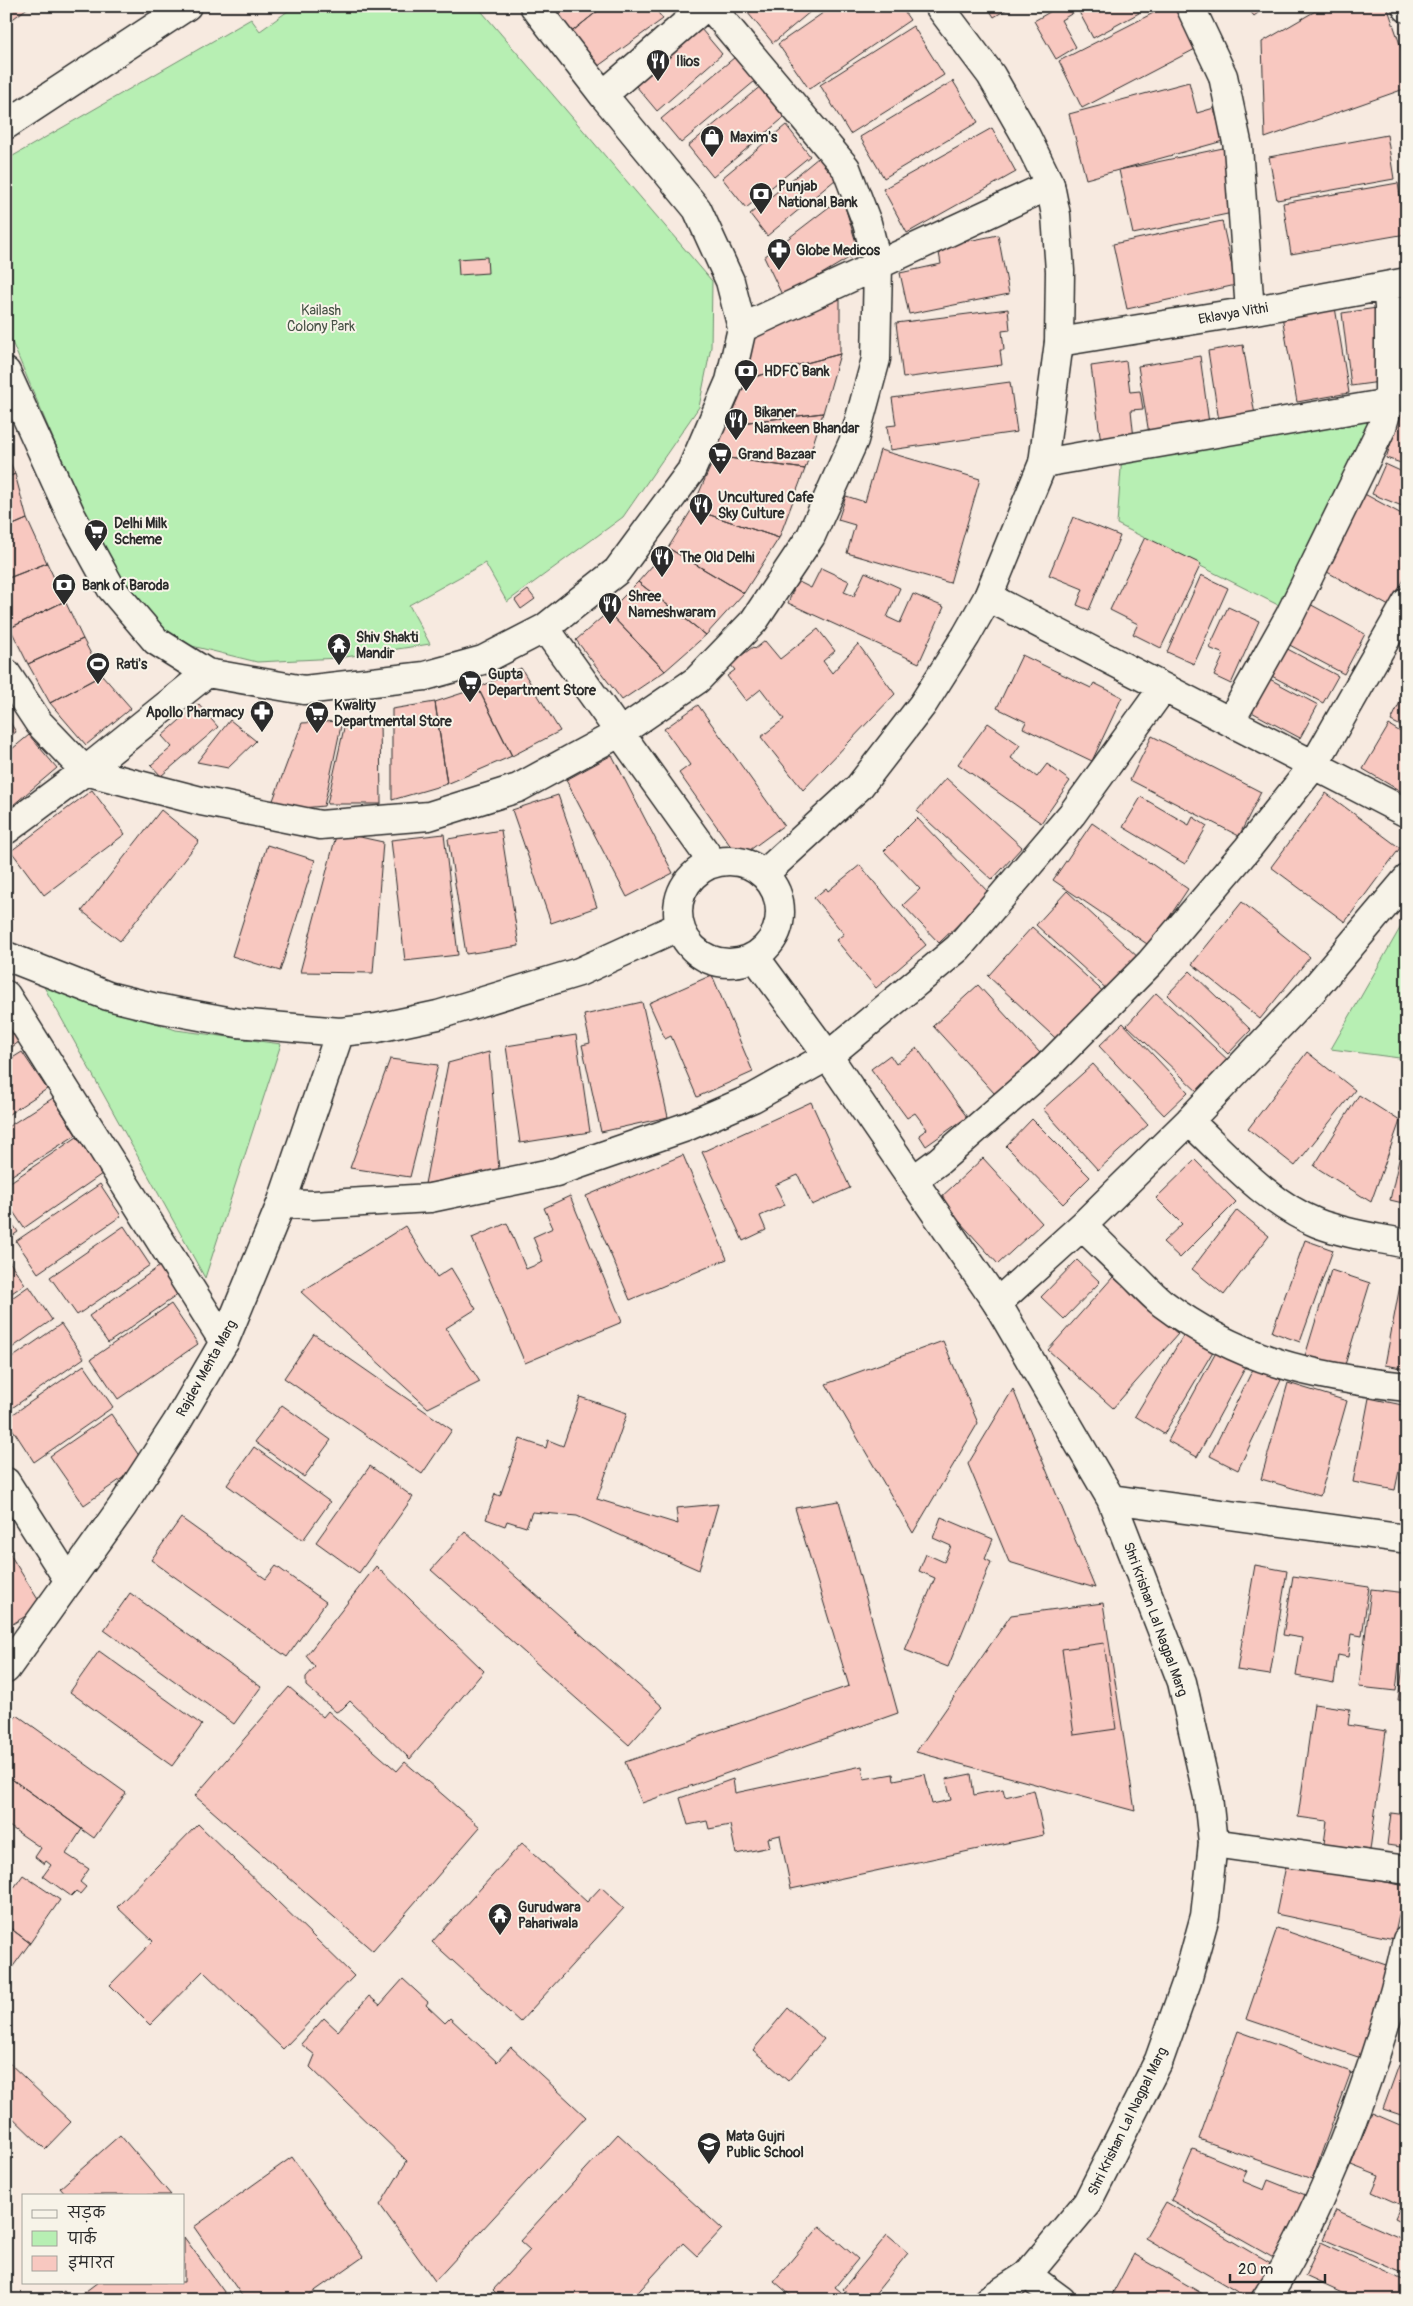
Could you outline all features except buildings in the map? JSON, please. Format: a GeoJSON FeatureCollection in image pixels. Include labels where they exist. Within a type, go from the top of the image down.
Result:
{"type":"FeatureCollection","features":[{"type":"Feature","properties":{"kind":"street"},"geometry":{"type":"LineString","coordinates":[[6,372],[71,515],[110,588],[156,641],[207,673],[304,690],[426,676],[483,660],[544,628],[617,571],[691,471],[730,381],[742,328],[730,281],[697,209],[603,95],[534,6]]}},
{"type":"Feature","properties":{"kind":"street"},"geometry":{"type":"LineString","coordinates":[[6,674],[38,723],[85,771],[201,801],[320,825],[429,816],[518,788],[620,732],[697,680],[754,622],[811,536],[854,440],[876,359],[878,265],[867,224],[846,168],[708,6],[603,95]]}},
{"type":"Feature","properties":{"kind":"street"},"geometry":{"type":"LineString","coordinates":[[764,874],[859,787],[923,704],[988,597],[1043,463],[1059,342],[1060,271],[1056,215],[1050,185],[1026,136],[991,75],[939,6]]}},
{"type":"Feature","properties":{"kind":"street"},"geometry":{"type":"LineString","coordinates":[[1190,6],[1223,76],[1238,147],[1250,311]]}},
{"type":"Feature","properties":{"kind":"street"},"geometry":{"type":"LineString","coordinates":[[6,125],[174,10]]}},
{"type":"Feature","properties":{"kind":"street"},"geometry":{"type":"LineString","coordinates":[[742,328],[1050,185]]}},
{"type":"Feature","properties":{"kind":"street"},"geometry":{"type":"LineString","coordinates":[[1230,722],[1290,615],[1382,427],[1389,402],[1389,307],[1397,284]]}},
{"type":"Feature","properties":{"kind":"street","name":"Eklavya Vithi"},"geometry":{"type":"LineString","coordinates":[[1059,342],[1250,311],[1397,284]]}},
{"type":"Feature","properties":{"kind":"street"},"geometry":{"type":"LineString","coordinates":[[1043,463],[1389,402]]}},
{"type":"Feature","properties":{"kind":"street"},"geometry":{"type":"LineString","coordinates":[[988,597],[1407,813]]}},
{"type":"Feature","properties":{"kind":"street"},"geometry":{"type":"LineString","coordinates":[[913,1180],[1046,1068],[1150,963],[1248,848],[1314,765],[1407,602]]}},
{"type":"Feature","properties":{"kind":"street"},"geometry":{"type":"LineString","coordinates":[[544,628],[713,864]]}},
{"type":"Feature","properties":{"kind":"street"},"geometry":{"type":"LineString","coordinates":[[6,830],[85,771],[207,673]]}},
{"type":"Feature","properties":{"kind":"street"},"geometry":{"type":"LineString","coordinates":[[281,1204],[313,1205],[430,1198],[556,1172],[686,1127],[754,1098],[828,1056],[958,948],[1072,814],[1163,688]]}},
{"type":"Feature","properties":{"kind":"street"},"geometry":{"type":"LineString","coordinates":[[740,862],[764,874],[778,894],[781,918],[772,940],[755,957],[733,964],[710,960],[691,947],[680,926],[678,907],[684,888],[696,873],[713,864],[740,862]]}},
{"type":"Feature","properties":{"kind":"street"},"geometry":{"type":"LineString","coordinates":[[997,1303],[1082,1226],[1190,1121],[1314,990],[1407,879]]}},
{"type":"Feature","properties":{"kind":"street"},"geometry":{"type":"LineString","coordinates":[[6,956],[108,996],[157,1008],[238,1022],[340,1032],[377,1028],[438,1015],[560,978],[579,972],[680,926]]}},
{"type":"Feature","properties":{"kind":"street","name":"Shri Krishan Lal Nagpal Marg"},"geometry":{"type":"LineString","coordinates":[[755,957],[828,1056],[997,1303],[1112,1499],[1182,1682],[1208,1797],[1213,1843],[1205,1916],[1187,1981],[1159,2060],[1087,2203],[1028,2275],[988,2300]]}},
{"type":"Feature","properties":{"kind":"street"},"geometry":{"type":"LineString","coordinates":[[6,995],[224,1342]]}},
{"type":"Feature","properties":{"kind":"street","name":"Rajdev Mehta Marg"},"geometry":{"type":"LineString","coordinates":[[6,1669],[122,1507],[224,1342],[281,1204],[340,1032]]}},
{"type":"Feature","properties":{"kind":"street"},"geometry":{"type":"LineString","coordinates":[[1190,1121],[1256,1184],[1286,1206],[1318,1224],[1407,1244]]}},
{"type":"Feature","properties":{"kind":"street"},"geometry":{"type":"LineString","coordinates":[[1082,1226],[1160,1302],[1195,1326],[1231,1345],[1274,1363],[1318,1375],[1407,1387]]}},
{"type":"Feature","properties":{"kind":"street"},"geometry":{"type":"LineString","coordinates":[[6,1482],[69,1582]]}},
{"type":"Feature","properties":{"kind":"street"},"geometry":{"type":"LineString","coordinates":[[1112,1499],[1407,1539]]}},
{"type":"Feature","properties":{"kind":"street"},"geometry":{"type":"LineString","coordinates":[[1213,1843],[1407,1870]]}},
{"type":"Feature","properties":{"kind":"street"},"geometry":{"type":"LineString","coordinates":[[1265,2300],[1281,2276],[1319,2202],[1364,2091],[1397,1986],[1407,1940]]}},
{"type":"Feature","properties":{"kind":"street"},"geometry":{"type":"LineString","coordinates":[[1028,2275],[1061,2300]]}},
{"type":"Feature","properties":{"kind":"green space","name":"Kailash Colony Park"},"geometry":{"type":"Polygon","coordinates":[[[295,6],[477,6],[712,281],[711,347],[699,407],[623,517],[507,602],[485,563],[409,605],[430,644],[339,658],[257,662],[192,646],[155,624],[103,556],[6,328],[6,160],[251,19],[260,31],[295,6]]]}},
{"type":"Feature","properties":{"kind":"green space"},"geometry":{"type":"Polygon","coordinates":[[[1387,416],[1294,613],[1117,524],[1122,455],[1387,416]]]}},
{"type":"Feature","properties":{"kind":"green space"},"geometry":{"type":"Polygon","coordinates":[[[1407,916],[1407,1059],[1331,1049],[1407,916]]]}},
{"type":"Feature","properties":{"kind":"green space"},"geometry":{"type":"Polygon","coordinates":[[[43,985],[176,1030],[281,1044],[205,1278],[43,985]]]}},
{"type":"Feature","properties":{"kind":"place","name":"Ilios"},"geometry":{"type":"Point","coordinates":[658,82]}},
{"type":"Feature","properties":{"kind":"place","name":"Maxim's"},"geometry":{"type":"Point","coordinates":[712,158]}},
{"type":"Feature","properties":{"kind":"place","name":"Punjab National Bank"},"geometry":{"type":"Point","coordinates":[761,215]}},
{"type":"Feature","properties":{"kind":"place","name":"Globe Medicos"},"geometry":{"type":"Point","coordinates":[779,271]}},
{"type":"Feature","properties":{"kind":"place","name":"HDFC Bank"},"geometry":{"type":"Point","coordinates":[746,392]}},
{"type":"Feature","properties":{"kind":"place","name":"Bikaner Namkeen Bhandar"},"geometry":{"type":"Point","coordinates":[736,441]}},
{"type":"Feature","properties":{"kind":"place","name":"Grand Bazaar"},"geometry":{"type":"Point","coordinates":[720,475]}},
{"type":"Feature","properties":{"kind":"place","name":"Uncultured Cafe Sky Culture"},"geometry":{"type":"Point","coordinates":[701,526]}},
{"type":"Feature","properties":{"kind":"place","name":"Delhi Milk Scheme"},"geometry":{"type":"Point","coordinates":[96,552]}},
{"type":"Feature","properties":{"kind":"place","name":"The Old Delhi"},"geometry":{"type":"Point","coordinates":[662,578]}},
{"type":"Feature","properties":{"kind":"place","name":"Bank of Baroda"},"geometry":{"type":"Point","coordinates":[64,606]}},
{"type":"Feature","properties":{"kind":"place","name":"Shree Nameshwaram"},"geometry":{"type":"Point","coordinates":[610,625]}},
{"type":"Feature","properties":{"kind":"place","name":"Shiv Shakti Mandir"},"geometry":{"type":"Point","coordinates":[339,666]}},
{"type":"Feature","properties":{"kind":"place","name":"Rati's"},"geometry":{"type":"Point","coordinates":[98,685]}},
{"type":"Feature","properties":{"kind":"place","name":"Gupta Department Store"},"geometry":{"type":"Point","coordinates":[470,703]}},
{"type":"Feature","properties":{"kind":"place","name":"Apollo Pharmacy"},"geometry":{"type":"Point","coordinates":[262,733]}},
{"type":"Feature","properties":{"kind":"place","name":"Kwality Departmental Store"},"geometry":{"type":"Point","coordinates":[317,734]}},
{"type":"Feature","properties":{"kind":"place","name":"Gurudwara Pahariwala"},"geometry":{"type":"Point","coordinates":[500,1936]}},
{"type":"Feature","properties":{"kind":"place","name":"Mata Gujri Public School"},"geometry":{"type":"Point","coordinates":[709,2165]}}]}
